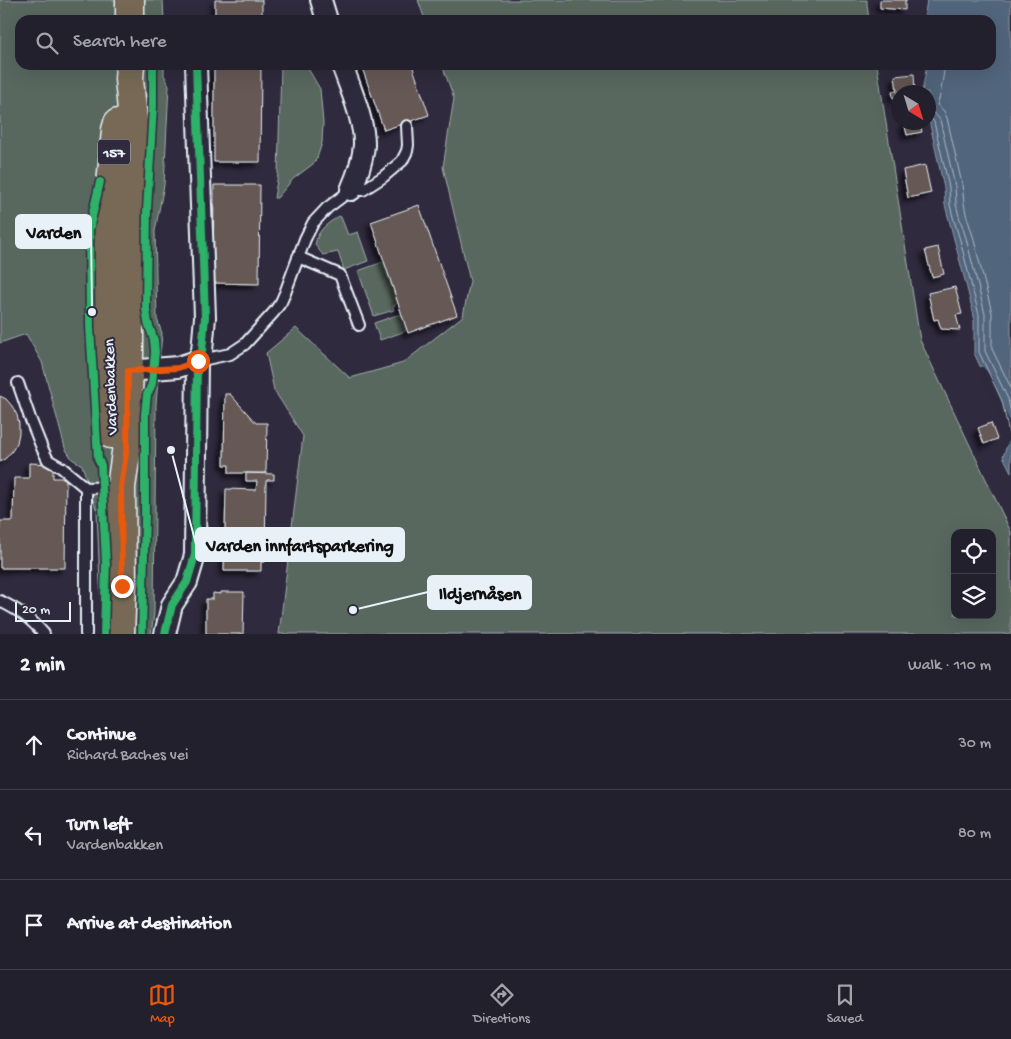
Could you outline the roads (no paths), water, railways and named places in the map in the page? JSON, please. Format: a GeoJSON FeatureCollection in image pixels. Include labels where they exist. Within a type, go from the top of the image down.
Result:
{"type":"FeatureCollection","features":[{"type":"Feature","properties":{"kind":"main road"},"geometry":{"type":"LineString","coordinates":[[130,0],[130,15]]}},
{"type":"Feature","properties":{"kind":"main road","name":"Vardenbakken"},"geometry":{"type":"LineString","coordinates":[[120,634],[122,586],[121,487],[112,447],[122,362],[107,227],[116,130],[129,72]]}},
{"type":"Feature","properties":{"kind":"street"},"geometry":{"type":"LineString","coordinates":[[321,0],[326,15]]}},
{"type":"Feature","properties":{"kind":"street"},"geometry":{"type":"LineString","coordinates":[[165,634],[172,605],[187,582],[195,555],[204,360],[202,351],[205,317],[196,70]]}},
{"type":"Feature","properties":{"kind":"street"},"geometry":{"type":"LineString","coordinates":[[344,70],[360,118],[364,143],[361,163],[351,190]]}},
{"type":"Feature","properties":{"kind":"street"},"geometry":{"type":"LineString","coordinates":[[122,362],[178,368],[204,360]]}},
{"type":"Feature","properties":{"kind":"lane"},"geometry":{"type":"LineString","coordinates":[[204,360],[230,354],[245,344],[274,312],[285,293],[305,239],[314,223],[327,208],[351,190],[363,190],[383,177],[402,160],[408,145],[407,126]]}},
{"type":"Feature","properties":{"kind":"lane"},"geometry":{"type":"LineString","coordinates":[[298,257],[340,275],[359,325]]}},
{"type":"Feature","properties":{"kind":"lane"},"geometry":{"type":"LineString","coordinates":[[18,383],[30,418],[48,460],[62,468],[86,488],[121,487]]}},
{"type":"Feature","properties":{"kind":"lane"},"geometry":{"type":"LineString","coordinates":[[86,488],[86,634]]}},
{"type":"Feature","properties":{"kind":"lane"},"geometry":{"type":"LineString","coordinates":[[0,601],[18,610],[44,634]]}},
{"type":"Feature","properties":{"kind":"water"},"geometry":{"type":"Polygon","coordinates":[[[927,0],[1011,0],[1011,472],[1003,456],[1007,446],[997,403],[974,353],[974,316],[945,205],[944,188],[931,130],[936,130],[936,85],[923,85],[926,70],[996,70],[996,15],[925,15],[927,0]]]}},
{"type":"Feature","properties":{"kind":"place","name":"Varden"},"geometry":{"type":"Point","coordinates":[92,312]}},
{"type":"Feature","properties":{"kind":"place","name":"Varden innfartsparkering"},"geometry":{"type":"Point","coordinates":[171,450]}},
{"type":"Feature","properties":{"kind":"place","name":"Ildjernåsen"},"geometry":{"type":"Point","coordinates":[353,610]}}]}
